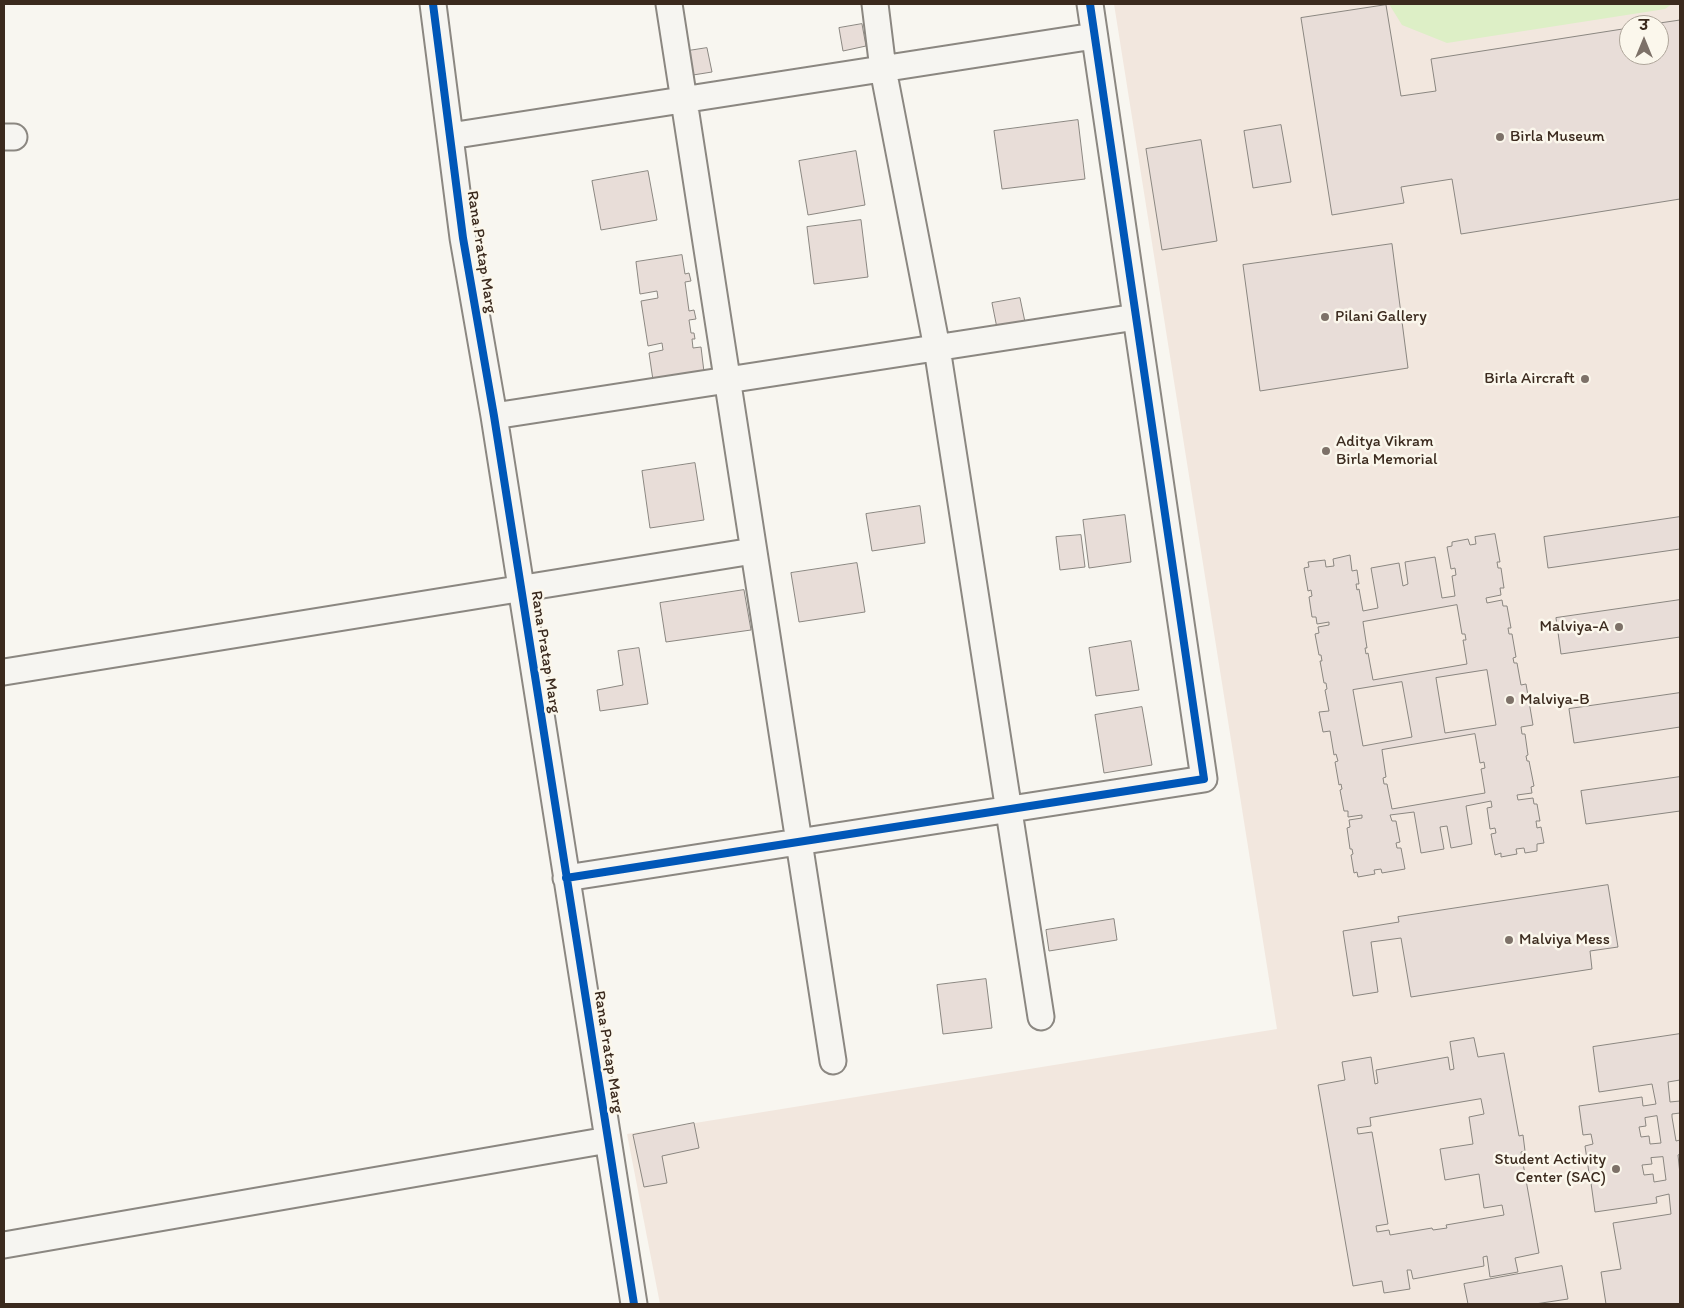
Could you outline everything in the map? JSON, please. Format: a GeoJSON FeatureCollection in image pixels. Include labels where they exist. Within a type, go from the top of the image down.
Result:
{"type":"FeatureCollection","features":[{"type":"Feature","properties":{"kind":"street","name":"Rana Pratap Marg"},"geometry":{"type":"LineString","coordinates":[[433,4],[463,238],[494,416],[634,1304]]}},
{"type":"Feature","properties":{"kind":"street"},"geometry":{"type":"LineString","coordinates":[[668,4],[833,1061]]}},
{"type":"Feature","properties":{"kind":"street"},"geometry":{"type":"LineString","coordinates":[[874,4],[883,68],[937,348],[1041,1017]]}},
{"type":"Feature","properties":{"kind":"street"},"geometry":{"type":"LineString","coordinates":[[566,878],[1204,779],[1090,4]]}},
{"type":"Feature","properties":{"kind":"street"},"geometry":{"type":"LineString","coordinates":[[450,136],[1094,36]]}},
{"type":"Feature","properties":{"kind":"street"},"geometry":{"type":"LineString","coordinates":[[494,416],[1136,317]]}},
{"type":"Feature","properties":{"kind":"street"},"geometry":{"type":"LineString","coordinates":[[4,672],[753,551]]}},
{"type":"Feature","properties":{"kind":"street"},"geometry":{"type":"LineString","coordinates":[[4,1245],[608,1140]]}},
{"type":"Feature","properties":{"kind":"shaded area"},"geometry":{"type":"Polygon","coordinates":[[[1114,4],[1680,4],[1680,1304],[660,1304],[627,1134],[1277,1029],[1114,4]]]}},
{"type":"Feature","properties":{"kind":"green space"},"geometry":{"type":"Polygon","coordinates":[[[1389,4],[1672,4],[1665,9],[1447,43],[1402,25],[1389,4]]]}},
{"type":"Feature","properties":{"kind":"building","name":"Birla Museum"},"geometry":{"type":"Polygon","coordinates":[[[1386,5],[1401,96],[1436,91],[1431,59],[1619,30],[1619,65],[1669,65],[1669,22],[1680,20],[1680,199],[1461,234],[1452,179],[1401,187],[1404,203],[1332,215],[1301,18],[1386,5]]]}},
{"type":"Feature","properties":{"kind":"building"},"geometry":{"type":"Polygon","coordinates":[[[862,24],[866,46],[843,51],[839,28],[862,24]]]}},
{"type":"Feature","properties":{"kind":"building"},"geometry":{"type":"Polygon","coordinates":[[[707,48],[712,72],[693,75],[688,51],[707,48]]]}},
{"type":"Feature","properties":{"kind":"building"},"geometry":{"type":"Polygon","coordinates":[[[1078,120],[1085,179],[1002,189],[994,131],[1078,120]]]}},
{"type":"Feature","properties":{"kind":"building"},"geometry":{"type":"Polygon","coordinates":[[[1281,125],[1291,182],[1253,188],[1244,131],[1281,125]]]}},
{"type":"Feature","properties":{"kind":"building"},"geometry":{"type":"Polygon","coordinates":[[[1201,140],[1217,241],[1162,250],[1146,149],[1201,140]]]}},
{"type":"Feature","properties":{"kind":"building"},"geometry":{"type":"Polygon","coordinates":[[[856,151],[865,205],[808,215],[799,161],[856,151]]]}},
{"type":"Feature","properties":{"kind":"building"},"geometry":{"type":"Polygon","coordinates":[[[648,171],[657,220],[601,230],[592,181],[648,171]]]}},
{"type":"Feature","properties":{"kind":"building"},"geometry":{"type":"Polygon","coordinates":[[[861,220],[868,277],[814,284],[807,227],[861,220]]]}},
{"type":"Feature","properties":{"kind":"building","name":"Pilani Gallery"},"geometry":{"type":"Polygon","coordinates":[[[1392,244],[1408,368],[1260,391],[1243,265],[1392,244]]]}},
{"type":"Feature","properties":{"kind":"building"},"geometry":{"type":"Polygon","coordinates":[[[682,255],[685,274],[689,273],[691,281],[685,282],[689,311],[694,310],[696,319],[689,320],[691,333],[694,333],[695,339],[692,339],[693,348],[701,347],[704,372],[653,380],[649,353],[663,350],[662,343],[648,346],[641,301],[658,298],[657,291],[640,294],[636,262],[682,255]]]}},
{"type":"Feature","properties":{"kind":"building"},"geometry":{"type":"Polygon","coordinates":[[[1020,298],[1025,322],[997,328],[992,303],[1020,298]]]}},
{"type":"Feature","properties":{"kind":"building"},"geometry":{"type":"Polygon","coordinates":[[[695,463],[704,520],[650,528],[642,471],[695,463]]]}},
{"type":"Feature","properties":{"kind":"building"},"geometry":{"type":"Polygon","coordinates":[[[920,506],[925,543],[872,551],[866,514],[920,506]]]}},
{"type":"Feature","properties":{"kind":"building"},"geometry":{"type":"Polygon","coordinates":[[[1125,515],[1131,562],[1089,568],[1083,520],[1125,515]]]}},
{"type":"Feature","properties":{"kind":"building"},"geometry":{"type":"Polygon","coordinates":[[[1680,517],[1680,549],[1548,568],[1544,537],[1680,517]]]}},
{"type":"Feature","properties":{"kind":"building","name":"Malviya-B"},"geometry":{"type":"Polygon","coordinates":[[[1495,534],[1500,562],[1497,562],[1498,568],[1501,568],[1504,588],[1500,588],[1501,595],[1486,598],[1487,603],[1502,600],[1503,606],[1507,606],[1511,628],[1508,628],[1509,634],[1512,634],[1516,657],[1513,658],[1514,663],[1517,663],[1521,685],[1526,684],[1533,725],[1521,727],[1522,734],[1525,734],[1528,755],[1526,756],[1527,761],[1529,761],[1534,786],[1531,787],[1532,793],[1517,795],[1518,800],[1533,798],[1534,804],[1537,804],[1540,821],[1536,821],[1537,828],[1541,827],[1544,843],[1537,844],[1537,851],[1525,853],[1524,848],[1516,849],[1517,854],[1501,857],[1501,853],[1495,855],[1491,834],[1496,833],[1495,828],[1490,829],[1487,808],[1492,807],[1491,801],[1466,806],[1472,844],[1451,848],[1447,826],[1440,827],[1444,849],[1421,853],[1414,812],[1390,815],[1392,821],[1396,821],[1400,842],[1396,843],[1397,848],[1401,848],[1405,869],[1382,873],[1381,869],[1374,870],[1375,874],[1358,877],[1357,872],[1354,873],[1351,855],[1353,854],[1352,849],[1350,849],[1347,828],[1350,827],[1349,820],[1362,818],[1362,815],[1348,817],[1348,811],[1344,811],[1340,790],[1342,789],[1341,784],[1339,785],[1335,762],[1338,761],[1336,754],[1334,755],[1330,731],[1323,732],[1319,712],[1329,711],[1325,690],[1327,689],[1326,683],[1324,683],[1320,661],[1322,661],[1321,655],[1319,655],[1315,634],[1319,633],[1318,627],[1329,625],[1329,622],[1317,624],[1316,617],[1312,617],[1309,597],[1312,596],[1311,590],[1308,591],[1304,568],[1309,567],[1308,562],[1325,560],[1326,567],[1334,566],[1333,559],[1350,555],[1352,571],[1357,570],[1359,584],[1356,584],[1357,590],[1359,589],[1363,611],[1378,608],[1371,568],[1399,563],[1403,586],[1408,584],[1405,562],[1435,557],[1442,598],[1455,596],[1452,576],[1456,575],[1455,568],[1451,569],[1447,547],[1452,546],[1452,542],[1468,539],[1470,545],[1476,544],[1475,537],[1495,534]],[[1457,605],[1363,622],[1367,648],[1365,648],[1366,654],[1368,653],[1373,680],[1467,664],[1463,640],[1466,640],[1465,634],[1462,634],[1457,605]],[[1487,670],[1436,678],[1445,733],[1496,725],[1487,670]],[[1402,682],[1353,690],[1363,746],[1412,737],[1402,682]],[[1475,734],[1382,750],[1386,777],[1383,778],[1384,784],[1387,784],[1392,809],[1485,793],[1481,769],[1485,768],[1484,762],[1480,763],[1475,734]]]}},
{"type":"Feature","properties":{"kind":"building"},"geometry":{"type":"Polygon","coordinates":[[[1081,535],[1085,567],[1060,570],[1056,537],[1081,535]]]}},
{"type":"Feature","properties":{"kind":"building"},"geometry":{"type":"Polygon","coordinates":[[[857,563],[865,612],[799,622],[791,573],[857,563]]]}},
{"type":"Feature","properties":{"kind":"building"},"geometry":{"type":"Polygon","coordinates":[[[744,590],[751,630],[666,642],[660,603],[744,590]]]}},
{"type":"Feature","properties":{"kind":"building","name":"Malviya-A"},"geometry":{"type":"Polygon","coordinates":[[[1680,600],[1680,637],[1561,654],[1556,618],[1680,600]]]}},
{"type":"Feature","properties":{"kind":"building"},"geometry":{"type":"Polygon","coordinates":[[[1131,641],[1139,690],[1096,696],[1089,648],[1131,641]]]}},
{"type":"Feature","properties":{"kind":"building"},"geometry":{"type":"Polygon","coordinates":[[[639,648],[648,704],[600,711],[597,690],[623,685],[618,651],[639,648]]]}},
{"type":"Feature","properties":{"kind":"building"},"geometry":{"type":"Polygon","coordinates":[[[1680,693],[1680,727],[1574,743],[1569,709],[1680,693]]]}},
{"type":"Feature","properties":{"kind":"building"},"geometry":{"type":"Polygon","coordinates":[[[1142,707],[1152,765],[1104,773],[1095,715],[1142,707]]]}},
{"type":"Feature","properties":{"kind":"building"},"geometry":{"type":"Polygon","coordinates":[[[1680,777],[1680,811],[1586,824],[1581,791],[1680,777]]]}},
{"type":"Feature","properties":{"kind":"building","name":"Malviya Mess"},"geometry":{"type":"Polygon","coordinates":[[[1608,885],[1618,947],[1590,951],[1592,969],[1411,997],[1401,938],[1371,942],[1378,992],[1353,996],[1343,931],[1399,922],[1398,917],[1608,885]]]}},
{"type":"Feature","properties":{"kind":"building"},"geometry":{"type":"Polygon","coordinates":[[[1114,919],[1117,940],[1049,951],[1046,930],[1114,919]]]}},
{"type":"Feature","properties":{"kind":"building"},"geometry":{"type":"Polygon","coordinates":[[[986,979],[992,1028],[943,1034],[937,985],[986,979]]]}},
{"type":"Feature","properties":{"kind":"building","name":"Student Activity Center (SAC)"},"geometry":{"type":"Polygon","coordinates":[[[1680,1034],[1680,1080],[1668,1082],[1670,1102],[1680,1101],[1680,1113],[1672,1114],[1672,1117],[1676,1141],[1680,1140],[1680,1154],[1678,1155],[1680,1174],[1680,1304],[1606,1304],[1601,1272],[1621,1269],[1613,1223],[1671,1214],[1669,1194],[1656,1197],[1657,1203],[1595,1212],[1591,1183],[1598,1182],[1597,1172],[1589,1173],[1585,1146],[1593,1144],[1591,1134],[1583,1135],[1579,1106],[1642,1097],[1643,1106],[1656,1104],[1652,1084],[1599,1092],[1593,1047],[1680,1034]],[[1657,1116],[1645,1118],[1646,1126],[1639,1127],[1641,1137],[1649,1136],[1650,1144],[1661,1143],[1657,1116]],[[1663,1157],[1651,1158],[1652,1164],[1642,1165],[1644,1175],[1653,1174],[1654,1182],[1666,1180],[1663,1157]]]}},
{"type":"Feature","properties":{"kind":"building"},"geometry":{"type":"Polygon","coordinates":[[[1474,1038],[1478,1057],[1504,1053],[1519,1136],[1523,1135],[1525,1151],[1521,1152],[1539,1253],[1515,1258],[1518,1272],[1490,1277],[1487,1256],[1483,1257],[1484,1266],[1413,1279],[1411,1270],[1407,1270],[1410,1289],[1384,1293],[1382,1281],[1353,1286],[1318,1085],[1345,1080],[1342,1062],[1371,1057],[1375,1084],[1378,1083],[1376,1070],[1448,1057],[1450,1070],[1454,1069],[1450,1042],[1474,1038]],[[1481,1099],[1370,1118],[1371,1126],[1357,1128],[1358,1134],[1372,1132],[1388,1224],[1376,1226],[1377,1232],[1389,1230],[1390,1235],[1432,1228],[1433,1230],[1447,1228],[1446,1225],[1504,1215],[1502,1205],[1484,1208],[1479,1174],[1445,1180],[1440,1149],[1473,1144],[1469,1117],[1484,1114],[1481,1099]]]}},
{"type":"Feature","properties":{"kind":"building"},"geometry":{"type":"Polygon","coordinates":[[[694,1123],[699,1148],[662,1156],[667,1183],[644,1187],[633,1135],[694,1123]]]}},
{"type":"Feature","properties":{"kind":"building"},"geometry":{"type":"Polygon","coordinates":[[[1562,1266],[1568,1299],[1535,1304],[1468,1304],[1464,1284],[1562,1266]]]}},
{"type":"Feature","properties":{"kind":"cycle path"},"geometry":{"type":"LineString","coordinates":[[433,4],[463,238],[494,416],[634,1304]]}},
{"type":"Feature","properties":{"kind":"cycle path"},"geometry":{"type":"LineString","coordinates":[[566,878],[1204,779],[1090,4]]}},
{"type":"Feature","properties":{"kind":"place","name":"Birla Museum"},"geometry":{"type":"Point","coordinates":[1500,137]}},
{"type":"Feature","properties":{"kind":"place","name":"Pilani Gallery"},"geometry":{"type":"Point","coordinates":[1325,317]}},
{"type":"Feature","properties":{"kind":"place","name":"Birla Aircraft"},"geometry":{"type":"Point","coordinates":[1585,379]}},
{"type":"Feature","properties":{"kind":"place","name":"Aditya Vikram Birla Memorial"},"geometry":{"type":"Point","coordinates":[1326,451]}},
{"type":"Feature","properties":{"kind":"place","name":"Malviya-A"},"geometry":{"type":"Point","coordinates":[1619,627]}},
{"type":"Feature","properties":{"kind":"place","name":"Malviya-B"},"geometry":{"type":"Point","coordinates":[1510,700]}},
{"type":"Feature","properties":{"kind":"place","name":"Malviya Mess"},"geometry":{"type":"Point","coordinates":[1509,940]}},
{"type":"Feature","properties":{"kind":"place","name":"Student Activity Center (SAC)"},"geometry":{"type":"Point","coordinates":[1616,1169]}}]}
